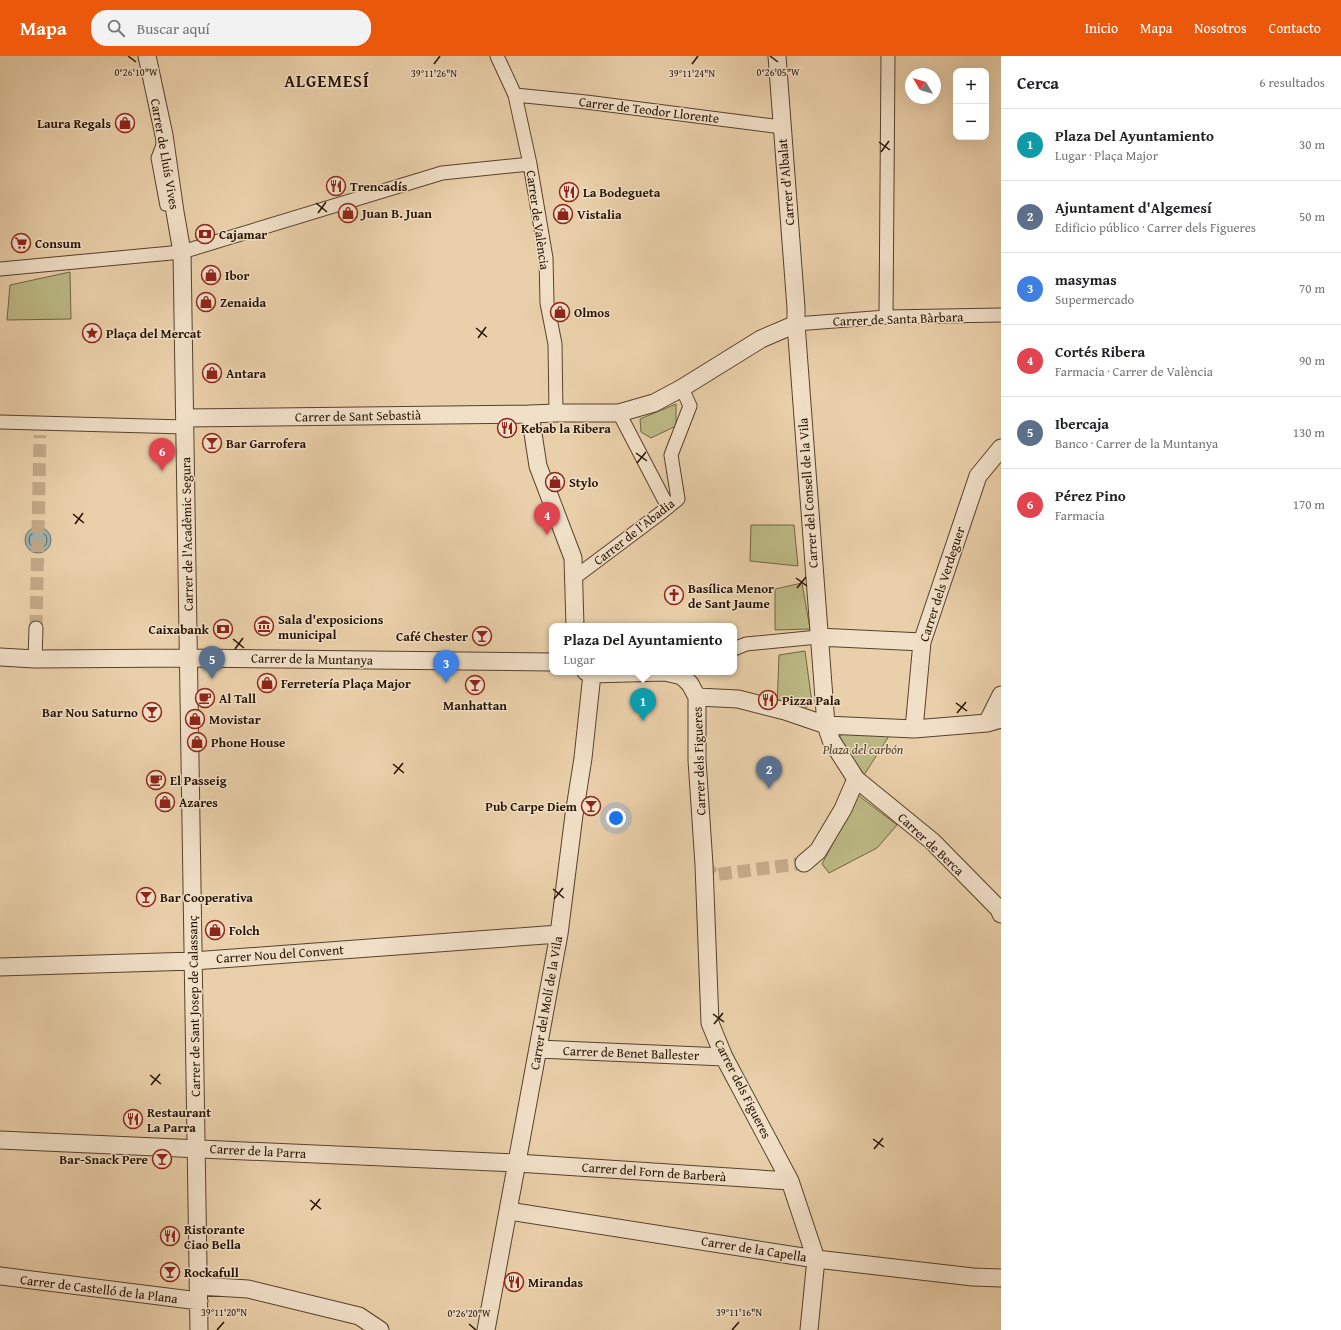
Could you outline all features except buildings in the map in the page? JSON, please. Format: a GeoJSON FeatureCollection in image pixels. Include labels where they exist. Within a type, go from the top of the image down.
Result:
{"type":"FeatureCollection","features":[{"type":"Feature","properties":{"kind":"street","name":"Carrer de Lluís Vives"},"geometry":{"type":"LineString","coordinates":[[146,56],[164,135],[182,252]]}},
{"type":"Feature","properties":{"kind":"street","name":"Carrer de València"},"geometry":{"type":"LineString","coordinates":[[497,56],[515,95],[530,164],[546,258],[547,303],[555,344],[556,413]]}},
{"type":"Feature","properties":{"kind":"street","name":"Carrer d'Albalat"},"geometry":{"type":"LineString","coordinates":[[777,56],[796,316]]}},
{"type":"Feature","properties":{"kind":"street"},"geometry":{"type":"LineString","coordinates":[[886,318],[888,56]]}},
{"type":"Feature","properties":{"kind":"street","name":"Carrer de Teodor Llorente"},"geometry":{"type":"LineString","coordinates":[[515,95],[586,102],[782,127]]}},
{"type":"Feature","properties":{"kind":"street"},"geometry":{"type":"LineString","coordinates":[[0,269],[182,252],[442,173],[530,164]]}},
{"type":"Feature","properties":{"kind":"street"},"geometry":{"type":"LineString","coordinates":[[0,422],[40,429],[185,426],[182,252]]}},
{"type":"Feature","properties":{"kind":"street","name":"Carrer de Santa Bàrbara"},"geometry":{"type":"LineString","coordinates":[[796,316],[886,318],[1001,315]]}},
{"type":"Feature","properties":{"kind":"street","name":"Carrer de Sant Sebastià"},"geometry":{"type":"LineString","coordinates":[[185,426],[556,413],[619,413],[654,402],[682,388],[761,340],[796,316]]}},
{"type":"Feature","properties":{"kind":"street","name":"Carrer del Consell de la Vila"},"geometry":{"type":"LineString","coordinates":[[796,316],[818,637],[826,725]]}},
{"type":"Feature","properties":{"kind":"street","name":"Carrer de l'Abadia"},"geometry":{"type":"LineString","coordinates":[[574,578],[678,499],[670,455],[690,406],[682,388]]}},
{"type":"Feature","properties":{"kind":"street"},"geometry":{"type":"LineString","coordinates":[[619,413],[668,507]]}},
{"type":"Feature","properties":{"kind":"street"},"geometry":{"type":"LineString","coordinates":[[530,414],[538,466],[573,558],[575,623]]}},
{"type":"Feature","properties":{"kind":"street","name":"Carrer de l'Acadèmic Segura"},"geometry":{"type":"LineString","coordinates":[[185,426],[189,658]]}},
{"type":"Feature","properties":{"kind":"street","name":"Carrer dels Verdeguer"},"geometry":{"type":"LineString","coordinates":[[914,729],[922,642],[978,476],[1001,448]]}},
{"type":"Feature","properties":{"kind":"street"},"geometry":{"type":"LineString","coordinates":[[35,659],[36,628]]}},
{"type":"Feature","properties":{"kind":"street"},"geometry":{"type":"LineString","coordinates":[[737,648],[746,644],[818,637],[922,642]]}},
{"type":"Feature","properties":{"kind":"street","name":"Carrer de la Muntanya"},"geometry":{"type":"LineString","coordinates":[[0,657],[35,659],[189,658],[549,662]]}},
{"type":"Feature","properties":{"kind":"street","name":"Carrer de Sant Josep de Calassanç"},"geometry":{"type":"LineString","coordinates":[[189,658],[199,1330]]}},
{"type":"Feature","properties":{"kind":"street","name":"Carrer del Molí de la Vila"},"geometry":{"type":"LineString","coordinates":[[486,1330],[559,934],[582,758],[589,675]]}},
{"type":"Feature","properties":{"kind":"street"},"geometry":{"type":"LineString","coordinates":[[678,675],[689,676],[690,684],[697,697],[738,699],[785,711],[826,725],[914,729],[994,721],[1001,695]]}},
{"type":"Feature","properties":{"kind":"street","name":"Carrer dels Figueres"},"geometry":{"type":"LineString","coordinates":[[697,697],[696,760],[704,865],[710,1023],[724,1057],[790,1182],[816,1259],[809,1330]]}},
{"type":"Feature","properties":{"kind":"street","name":"Carrer de Berca"},"geometry":{"type":"LineString","coordinates":[[826,725],[831,740],[856,779],[932,840],[999,909],[1001,914]]}},
{"type":"Feature","properties":{"kind":"street"},"geometry":{"type":"LineString","coordinates":[[804,863],[818,851],[843,809],[856,779]]}},
{"type":"Feature","properties":{"kind":"street","name":"Carrer Nou del Convent"},"geometry":{"type":"LineString","coordinates":[[0,967],[193,961],[559,934]]}},
{"type":"Feature","properties":{"kind":"street","name":"Carrer de Benet Ballester"},"geometry":{"type":"LineString","coordinates":[[538,1049],[724,1057]]}},
{"type":"Feature","properties":{"kind":"street","name":"Carrer de la Parra"},"geometry":{"type":"LineString","coordinates":[[0,1140],[517,1162]]}},
{"type":"Feature","properties":{"kind":"street","name":"Carrer del Forn de Barberà"},"geometry":{"type":"LineString","coordinates":[[517,1162],[790,1182]]}},
{"type":"Feature","properties":{"kind":"street","name":"Carrer de la Capella"},"geometry":{"type":"LineString","coordinates":[[508,1211],[816,1259],[973,1277],[1001,1278]]}},
{"type":"Feature","properties":{"kind":"street","name":"Carrer de Castelló de la Plana"},"geometry":{"type":"LineString","coordinates":[[0,1276],[198,1294],[248,1289],[359,1316],[380,1330]]}},
{"type":"Feature","properties":{"kind":"lane"},"geometry":{"type":"LineString","coordinates":[[164,135],[156,158],[165,206]]}},
{"type":"Feature","properties":{"kind":"green space"},"geometry":{"type":"Polygon","coordinates":[[[70,272],[71,319],[7,320],[10,285],[70,272]]]}},
{"type":"Feature","properties":{"kind":"green space"},"geometry":{"type":"Polygon","coordinates":[[[676,404],[676,426],[651,438],[641,432],[640,419],[676,404]]]}},
{"type":"Feature","properties":{"kind":"green space"},"geometry":{"type":"Polygon","coordinates":[[[751,525],[794,525],[798,566],[750,561],[751,525]]]}},
{"type":"Feature","properties":{"kind":"green space"},"geometry":{"type":"Polygon","coordinates":[[[802,583],[810,629],[775,630],[775,589],[802,583]]]}},
{"type":"Feature","properties":{"kind":"green space"},"geometry":{"type":"Polygon","coordinates":[[[805,651],[812,703],[804,709],[777,706],[779,655],[805,651]]]}},
{"type":"Feature","properties":{"kind":"green space","name":"Plaza del carbón"},"geometry":{"type":"Polygon","coordinates":[[[844,733],[889,736],[864,775],[841,743],[839,737],[844,733]]]}},
{"type":"Feature","properties":{"kind":"green space"},"geometry":{"type":"Polygon","coordinates":[[[858,795],[897,825],[877,848],[829,873],[822,864],[858,795]]]}},
{"type":"Feature","properties":{"kind":"water"},"geometry":{"type":"Polygon","coordinates":[[[38,527],[47,531],[51,540],[47,549],[38,553],[29,549],[25,540],[29,531],[38,527]]]}},
{"type":"Feature","properties":{"kind":"tunnel"},"geometry":{"type":"LineString","coordinates":[[36,628],[40,435]]}},
{"type":"Feature","properties":{"kind":"tunnel"},"geometry":{"type":"LineString","coordinates":[[704,865],[714,875],[804,863]]}},
{"type":"Feature","properties":{"kind":"place","name":"Laura Regals"},"geometry":{"type":"Point","coordinates":[125,123]}},
{"type":"Feature","properties":{"kind":"place","name":"Trencadís"},"geometry":{"type":"Point","coordinates":[336,186]}},
{"type":"Feature","properties":{"kind":"place","name":"La Bodegueta"},"geometry":{"type":"Point","coordinates":[569,192]}},
{"type":"Feature","properties":{"kind":"place","name":"Juan B. Juan"},"geometry":{"type":"Point","coordinates":[348,213]}},
{"type":"Feature","properties":{"kind":"place","name":"Vistalia"},"geometry":{"type":"Point","coordinates":[563,214]}},
{"type":"Feature","properties":{"kind":"place","name":"Cajamar"},"geometry":{"type":"Point","coordinates":[205,234]}},
{"type":"Feature","properties":{"kind":"place","name":"Consum"},"geometry":{"type":"Point","coordinates":[21,243]}},
{"type":"Feature","properties":{"kind":"place","name":"Ibor"},"geometry":{"type":"Point","coordinates":[211,275]}},
{"type":"Feature","properties":{"kind":"place","name":"Zenaida"},"geometry":{"type":"Point","coordinates":[206,302]}},
{"type":"Feature","properties":{"kind":"place","name":"Olmos"},"geometry":{"type":"Point","coordinates":[560,312]}},
{"type":"Feature","properties":{"kind":"place","name":"Plaça del Mercat"},"geometry":{"type":"Point","coordinates":[92,333]}},
{"type":"Feature","properties":{"kind":"place","name":"Antara"},"geometry":{"type":"Point","coordinates":[212,373]}},
{"type":"Feature","properties":{"kind":"place","name":"Kebab la Ribera"},"geometry":{"type":"Point","coordinates":[507,428]}},
{"type":"Feature","properties":{"kind":"place","name":"Bar Garrofera"},"geometry":{"type":"Point","coordinates":[212,443]}},
{"type":"Feature","properties":{"kind":"place","name":"Pérez Pino"},"geometry":{"type":"Point","coordinates":[162,471]}},
{"type":"Feature","properties":{"kind":"place","name":"Stylo"},"geometry":{"type":"Point","coordinates":[555,482]}},
{"type":"Feature","properties":{"kind":"place","name":"Cortés Ribera"},"geometry":{"type":"Point","coordinates":[547,535]}},
{"type":"Feature","properties":{"kind":"place","name":"Basílica Menor de Sant Jaume"},"geometry":{"type":"Point","coordinates":[674,595]}},
{"type":"Feature","properties":{"kind":"place","name":"Sala d'exposicions municipal"},"geometry":{"type":"Point","coordinates":[264,626]}},
{"type":"Feature","properties":{"kind":"place","name":"Caixabank"},"geometry":{"type":"Point","coordinates":[223,629]}},
{"type":"Feature","properties":{"kind":"place","name":"Café Chester"},"geometry":{"type":"Point","coordinates":[482,636]}},
{"type":"Feature","properties":{"kind":"place","name":"Ibercaja"},"geometry":{"type":"Point","coordinates":[212,679]}},
{"type":"Feature","properties":{"kind":"place","name":"Ferretería Plaça Major"},"geometry":{"type":"Point","coordinates":[267,683]}},
{"type":"Feature","properties":{"kind":"place","name":"masymas"},"geometry":{"type":"Point","coordinates":[446,683]}},
{"type":"Feature","properties":{"kind":"place","name":"Manhattan"},"geometry":{"type":"Point","coordinates":[475,685]}},
{"type":"Feature","properties":{"kind":"place","name":"Al Tall"},"geometry":{"type":"Point","coordinates":[205,698]}},
{"type":"Feature","properties":{"kind":"place","name":"Pizza Pala"},"geometry":{"type":"Point","coordinates":[768,700]}},
{"type":"Feature","properties":{"kind":"place","name":"Bar Nou Saturno"},"geometry":{"type":"Point","coordinates":[152,712]}},
{"type":"Feature","properties":{"kind":"place","name":"Movistar"},"geometry":{"type":"Point","coordinates":[195,719]}},
{"type":"Feature","properties":{"kind":"place","name":"Plaza Del Ayuntamiento"},"geometry":{"type":"Point","coordinates":[643,721]}},
{"type":"Feature","properties":{"kind":"place","name":"Phone House"},"geometry":{"type":"Point","coordinates":[197,742]}},
{"type":"Feature","properties":{"kind":"place","name":"El Passeig"},"geometry":{"type":"Point","coordinates":[156,780]}},
{"type":"Feature","properties":{"kind":"place","name":"Ajuntament d'Algemesí"},"geometry":{"type":"Point","coordinates":[769,789]}},
{"type":"Feature","properties":{"kind":"place","name":"Azares"},"geometry":{"type":"Point","coordinates":[165,802]}},
{"type":"Feature","properties":{"kind":"place","name":"Pub Carpe Diem"},"geometry":{"type":"Point","coordinates":[591,806]}},
{"type":"Feature","properties":{"kind":"place","name":"Bar Cooperativa"},"geometry":{"type":"Point","coordinates":[146,897]}},
{"type":"Feature","properties":{"kind":"place","name":"Folch"},"geometry":{"type":"Point","coordinates":[215,930]}},
{"type":"Feature","properties":{"kind":"place","name":"Restaurant La Parra"},"geometry":{"type":"Point","coordinates":[133,1119]}},
{"type":"Feature","properties":{"kind":"place","name":"Bar-Snack Pere"},"geometry":{"type":"Point","coordinates":[162,1159]}},
{"type":"Feature","properties":{"kind":"place","name":"Ristorante Ciao Bella"},"geometry":{"type":"Point","coordinates":[170,1236]}},
{"type":"Feature","properties":{"kind":"place","name":"Rockafull"},"geometry":{"type":"Point","coordinates":[170,1272]}},
{"type":"Feature","properties":{"kind":"place","name":"Mirandas"},"geometry":{"type":"Point","coordinates":[514,1282]}},
{"type":"Feature","properties":{"kind":"district","name":"ALGEMESÍ"},"geometry":{"type":"Point","coordinates":[327,80]}}]}
